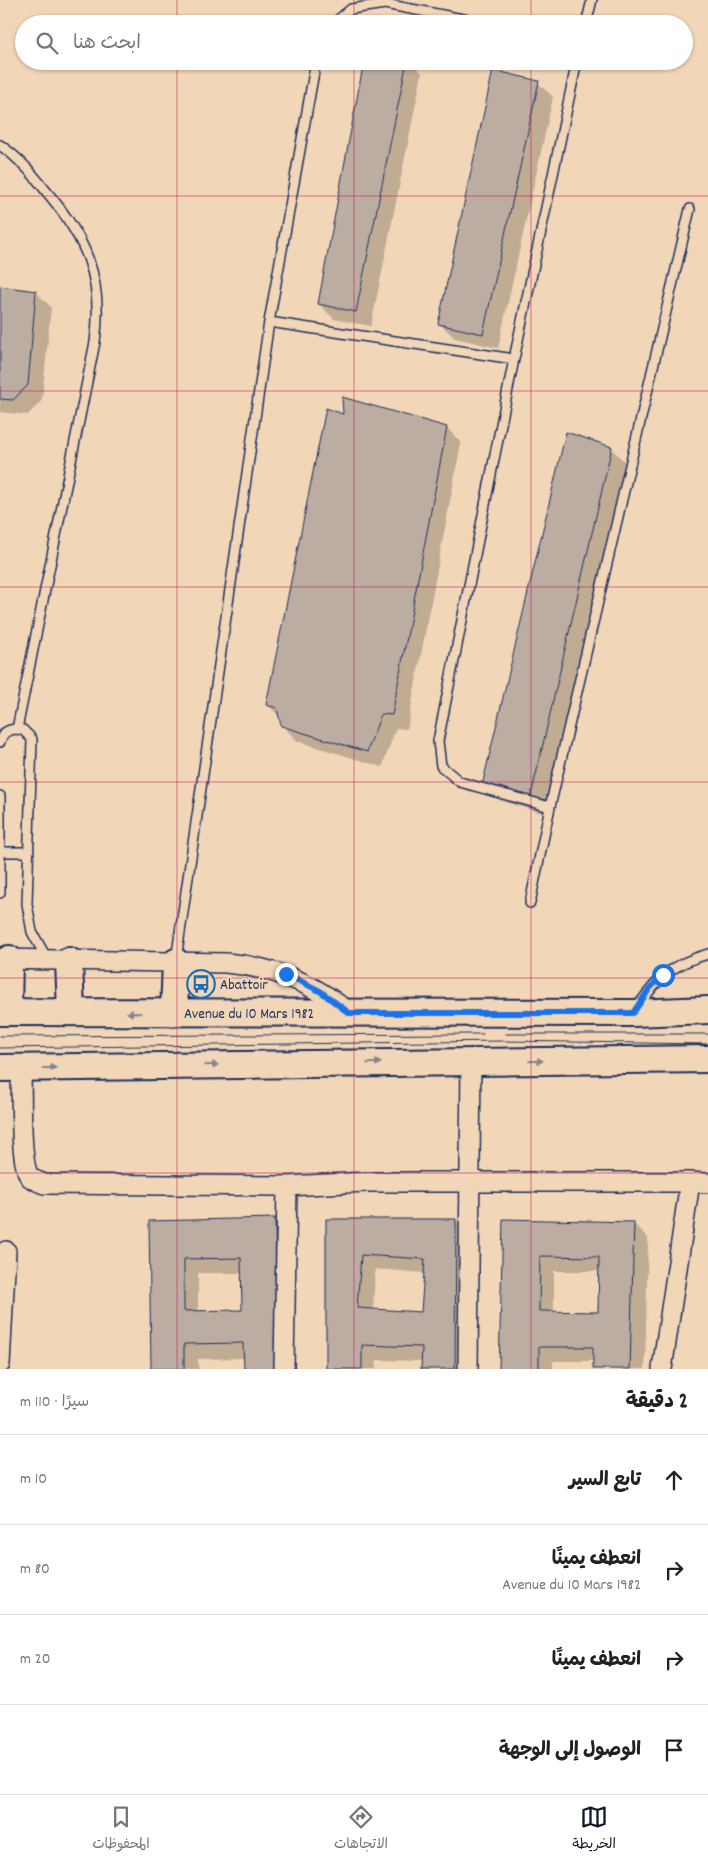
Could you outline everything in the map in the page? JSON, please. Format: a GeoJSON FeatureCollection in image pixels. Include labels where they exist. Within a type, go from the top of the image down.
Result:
{"type":"FeatureCollection","features":[{"type":"Feature","properties":{"kind":"main road"},"geometry":{"type":"LineString","coordinates":[[4,959],[4,1012]]}},
{"type":"Feature","properties":{"kind":"main road"},"geometry":{"type":"LineString","coordinates":[[59,960],[71,1012]]}},
{"type":"Feature","properties":{"kind":"main road"},"geometry":{"type":"LineString","coordinates":[[174,1013],[176,962]]}},
{"type":"Feature","properties":{"kind":"main road","name":"Avenue du 10 Mars 1982"},"geometry":{"type":"LineString","coordinates":[[4,1012],[633,1013],[708,1010]]}},
{"type":"Feature","properties":{"kind":"main road"},"geometry":{"type":"LineString","coordinates":[[11,1068],[708,1058]]}},
{"type":"Feature","properties":{"kind":"street"},"geometry":{"type":"LineString","coordinates":[[4,959],[226,963],[266,968],[304,982],[335,1001],[349,1013]]}},
{"type":"Feature","properties":{"kind":"street"},"geometry":{"type":"LineString","coordinates":[[468,1369],[471,1062]]}},
{"type":"Feature","properties":{"kind":"street"},"geometry":{"type":"LineString","coordinates":[[11,1068],[25,1167],[31,1178],[44,1184],[287,1186],[366,1182],[699,1182],[662,1369]]}},
{"type":"Feature","properties":{"kind":"street"},"geometry":{"type":"LineString","coordinates":[[284,1369],[287,1186]]}},
{"type":"Feature","properties":{"kind":"street"},"geometry":{"type":"LineString","coordinates":[[0,1364],[6,1251]]}},
{"type":"Feature","properties":{"kind":"lane"},"geometry":{"type":"LineString","coordinates":[[588,15],[592,0]]}},
{"type":"Feature","properties":{"kind":"lane"},"geometry":{"type":"LineString","coordinates":[[344,15],[351,9],[385,4],[442,15]]}},
{"type":"Feature","properties":{"kind":"lane"},"geometry":{"type":"LineString","coordinates":[[176,962],[269,322],[314,70]]}},
{"type":"Feature","properties":{"kind":"lane"},"geometry":{"type":"LineString","coordinates":[[550,807],[460,782],[441,766],[438,741],[514,359],[575,70]]}},
{"type":"Feature","properties":{"kind":"lane"},"geometry":{"type":"LineString","coordinates":[[0,145],[23,162],[73,226],[84,246],[92,268],[97,293],[98,318],[96,342],[17,729]]}},
{"type":"Feature","properties":{"kind":"lane"},"geometry":{"type":"LineString","coordinates":[[530,903],[550,807],[690,209]]}},
{"type":"Feature","properties":{"kind":"lane"},"geometry":{"type":"LineString","coordinates":[[269,322],[514,359]]}},
{"type":"Feature","properties":{"kind":"lane"},"geometry":{"type":"LineString","coordinates":[[0,742],[5,732],[17,729],[28,734],[32,739],[28,917],[39,947],[59,960]]}},
{"type":"Feature","properties":{"kind":"lane"},"geometry":{"type":"LineString","coordinates":[[0,796],[0,893]]}},
{"type":"Feature","properties":{"kind":"lane"},"geometry":{"type":"LineString","coordinates":[[0,852],[29,852]]}},
{"type":"Feature","properties":{"kind":"lane"},"geometry":{"type":"LineString","coordinates":[[633,1013],[650,988],[663,975],[679,965],[708,954]]}},
{"type":"Feature","properties":{"kind":"building"},"geometry":{"type":"Polygon","coordinates":[[[362,70],[405,70],[356,312],[318,304],[362,70]]]}},
{"type":"Feature","properties":{"kind":"building"},"geometry":{"type":"Polygon","coordinates":[[[493,70],[539,81],[483,334],[438,324],[493,70]]]}},
{"type":"Feature","properties":{"kind":"building"},"geometry":{"type":"Polygon","coordinates":[[[0,286],[36,291],[28,385],[13,400],[0,399],[0,286]]]}},
{"type":"Feature","properties":{"kind":"building"},"geometry":{"type":"Polygon","coordinates":[[[342,397],[447,427],[392,715],[381,714],[367,752],[281,726],[277,708],[266,705],[326,408],[343,414],[342,397]]]}},
{"type":"Feature","properties":{"kind":"building"},"geometry":{"type":"Polygon","coordinates":[[[566,432],[612,447],[530,800],[482,786],[566,432]]]}},
{"type":"Feature","properties":{"kind":"building"},"geometry":{"type":"Polygon","coordinates":[[[275,1218],[277,1369],[244,1369],[243,1343],[184,1344],[184,1369],[151,1369],[149,1221],[275,1218]],[[241,1258],[184,1259],[184,1311],[242,1310],[241,1258]]]}},
{"type":"Feature","properties":{"kind":"building"},"geometry":{"type":"Polygon","coordinates":[[[326,1219],[456,1219],[455,1369],[421,1369],[422,1347],[362,1345],[362,1369],[326,1369],[326,1219]],[[361,1255],[357,1308],[421,1312],[425,1259],[361,1255]]]}},
{"type":"Feature","properties":{"kind":"building"},"geometry":{"type":"Polygon","coordinates":[[[503,1219],[634,1222],[630,1369],[593,1369],[593,1347],[539,1347],[539,1369],[499,1369],[503,1219]],[[540,1256],[539,1311],[598,1312],[599,1257],[540,1256]]]}},
{"type":"Feature","properties":{"kind":"tram line"},"geometry":{"type":"LineString","coordinates":[[0,1036],[483,1034]]}},
{"type":"Feature","properties":{"kind":"tram line"},"geometry":{"type":"LineString","coordinates":[[506,1034],[708,1034]]}},
{"type":"Feature","properties":{"kind":"tram line"},"geometry":{"type":"LineString","coordinates":[[0,1048],[502,1041],[708,1044]]}},
{"type":"Feature","properties":{"kind":"place","name":"Abattoir"},"geometry":{"type":"Point","coordinates":[201,984]}},
{"type":"Feature","properties":{"kind":"route"},"geometry":{"type":"LineString","coordinates":[[286,974],[320,991],[349,1013],[633,1013],[650,988],[663,975]]}}]}
